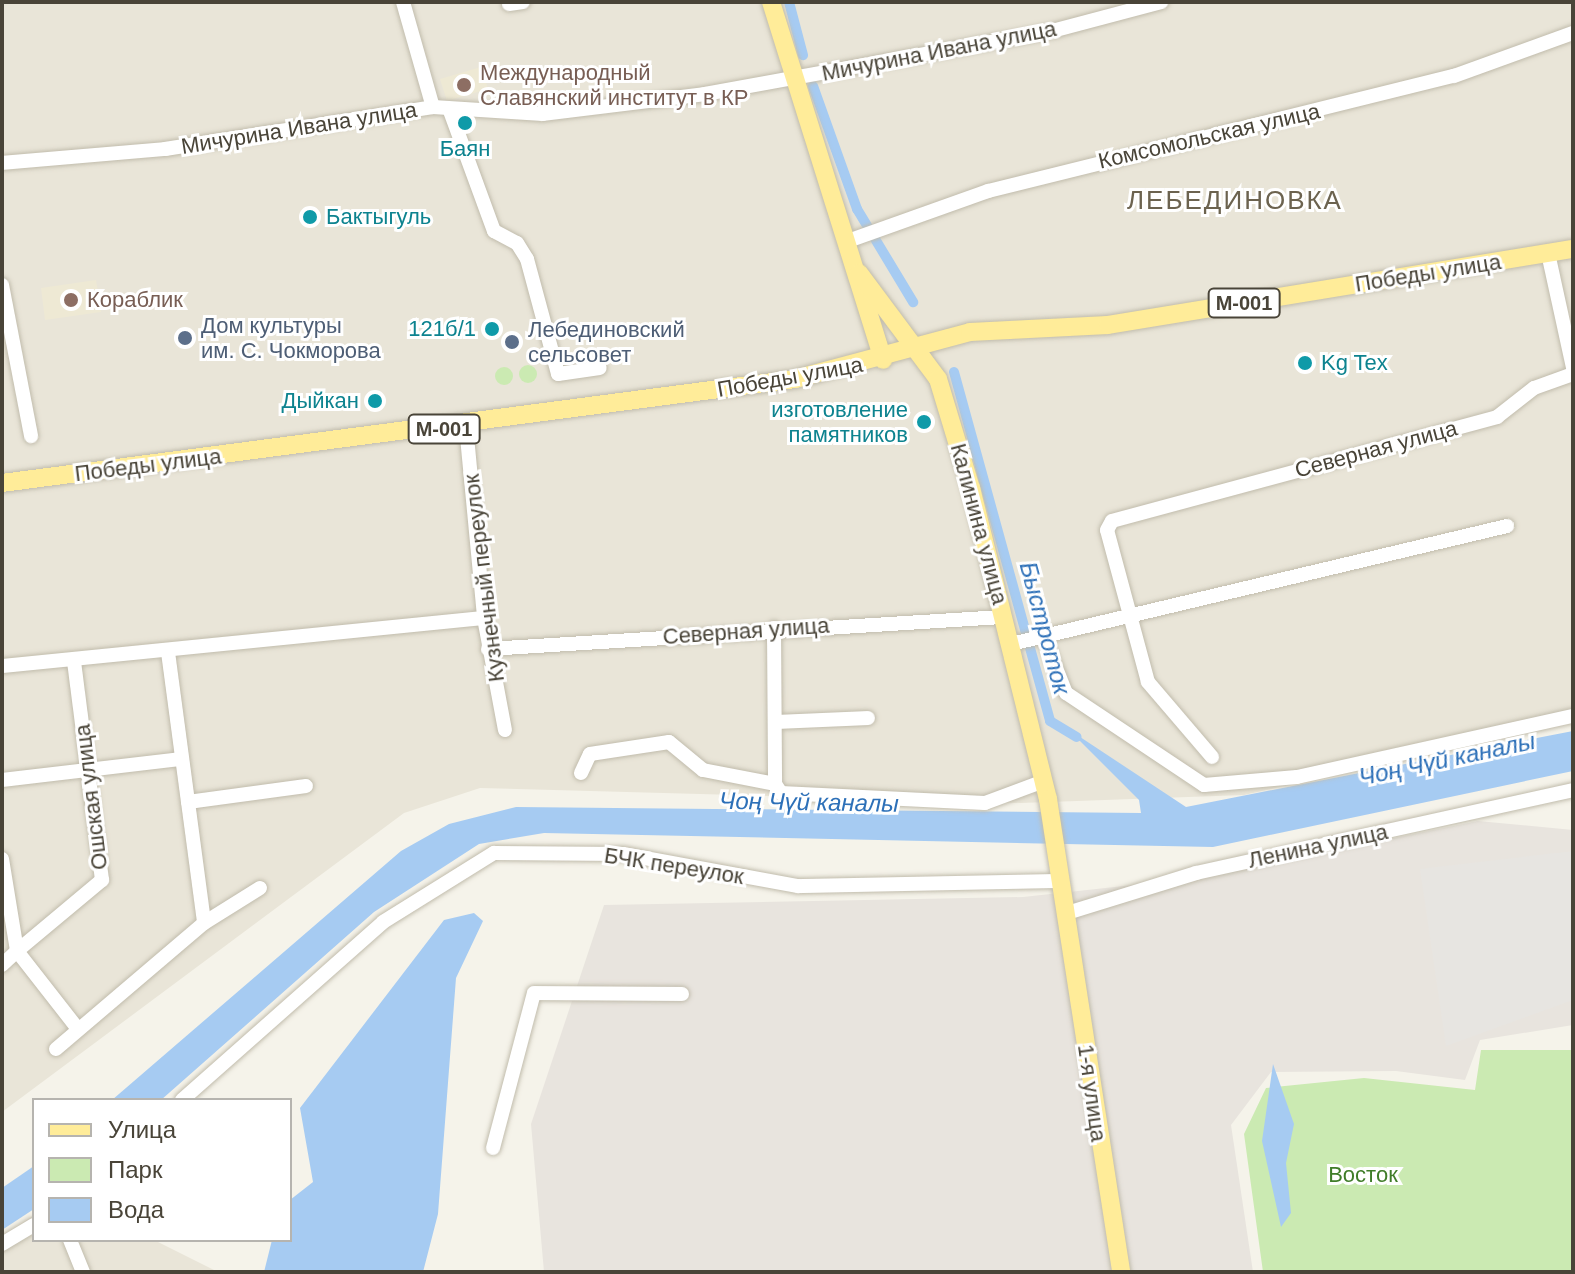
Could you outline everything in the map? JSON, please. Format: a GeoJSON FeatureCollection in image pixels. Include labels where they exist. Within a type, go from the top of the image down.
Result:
{"type":"FeatureCollection","features":[{"type":"Feature","properties":{"kind":"main road","name":"Калинина улица"},"geometry":{"type":"LineString","coordinates":[[771,2],[845,242],[859,273],[883,360]]}},
{"type":"Feature","properties":{"kind":"main road","name":"Победы улица"},"geometry":{"type":"LineString","coordinates":[[2,483],[466,426],[883,360],[970,332],[1108,325],[1573,249]]}},
{"type":"Feature","properties":{"kind":"main road","name":"Калинина улица"},"geometry":{"type":"LineString","coordinates":[[859,273],[938,379],[1003,617],[1030,641],[1046,790],[1058,861]]}},
{"type":"Feature","properties":{"kind":"main road","name":"1-я улица"},"geometry":{"type":"LineString","coordinates":[[1058,861],[1121,1272]]}},
{"type":"Feature","properties":{"kind":"street"},"geometry":{"type":"LineString","coordinates":[[403,2],[433,107]]}},
{"type":"Feature","properties":{"kind":"street","name":"Мичурина Ивана улица"},"geometry":{"type":"LineString","coordinates":[[2,163],[165,149],[433,107],[450,111],[543,114],[794,78],[1056,30],[1161,2]]}},
{"type":"Feature","properties":{"kind":"street","name":"Комсомольская улица"},"geometry":{"type":"LineString","coordinates":[[845,242],[988,191],[1454,76],[1573,33]]}},
{"type":"Feature","properties":{"kind":"street"},"geometry":{"type":"LineString","coordinates":[[450,111],[497,236],[517,243],[527,259],[558,374],[600,368]]}},
{"type":"Feature","properties":{"kind":"street"},"geometry":{"type":"LineString","coordinates":[[1548,253],[1573,368]]}},
{"type":"Feature","properties":{"kind":"street"},"geometry":{"type":"LineString","coordinates":[[2,285],[31,436]]}},
{"type":"Feature","properties":{"kind":"street","name":"Северная улица"},"geometry":{"type":"LineString","coordinates":[[1128,618],[1107,530],[1122,518],[1497,417],[1534,388],[1573,374]]}},
{"type":"Feature","properties":{"kind":"street","name":"Кузнечный переулок"},"geometry":{"type":"LineString","coordinates":[[466,426],[484,618],[505,730]]}},
{"type":"Feature","properties":{"kind":"street"},"geometry":{"type":"LineString","coordinates":[[1507,526],[1030,641],[1066,693],[1204,785],[1297,777],[1573,716]]}},
{"type":"Feature","properties":{"kind":"street","name":"Северная улица"},"geometry":{"type":"LineString","coordinates":[[488,649],[774,628],[1003,617]]}},
{"type":"Feature","properties":{"kind":"street"},"geometry":{"type":"LineString","coordinates":[[2,666],[168,652],[484,618]]}},
{"type":"Feature","properties":{"kind":"street"},"geometry":{"type":"LineString","coordinates":[[1128,618],[1148,682],[1212,757]]}},
{"type":"Feature","properties":{"kind":"street"},"geometry":{"type":"LineString","coordinates":[[774,628],[775,784],[781,793],[985,803],[1046,790]]}},
{"type":"Feature","properties":{"kind":"street"},"geometry":{"type":"LineString","coordinates":[[168,652],[204,923]]}},
{"type":"Feature","properties":{"kind":"street","name":"Ошская улица"},"geometry":{"type":"LineString","coordinates":[[2,965],[102,880],[74,660]]}},
{"type":"Feature","properties":{"kind":"street"},"geometry":{"type":"LineString","coordinates":[[777,722],[868,718]]}},
{"type":"Feature","properties":{"kind":"street"},"geometry":{"type":"LineString","coordinates":[[581,773],[590,754],[669,742],[703,770],[775,784]]}},
{"type":"Feature","properties":{"kind":"street"},"geometry":{"type":"LineString","coordinates":[[2,780],[182,759]]}},
{"type":"Feature","properties":{"kind":"street"},"geometry":{"type":"LineString","coordinates":[[188,802],[306,786]]}},
{"type":"Feature","properties":{"kind":"street","name":"Ленина улица"},"geometry":{"type":"LineString","coordinates":[[1067,913],[1196,873],[1573,790]]}},
{"type":"Feature","properties":{"kind":"street","name":"БЧК переулок"},"geometry":{"type":"LineString","coordinates":[[184,1098],[383,922],[494,853],[623,854],[798,886],[1062,881]]}},
{"type":"Feature","properties":{"kind":"street"},"geometry":{"type":"LineString","coordinates":[[2,859],[22,950],[78,1029]]}},
{"type":"Feature","properties":{"kind":"street"},"geometry":{"type":"LineString","coordinates":[[56,1049],[204,923],[260,888]]}},
{"type":"Feature","properties":{"kind":"street"},"geometry":{"type":"LineString","coordinates":[[493,1148],[534,993],[682,994]]}},
{"type":"Feature","properties":{"kind":"street"},"geometry":{"type":"LineString","coordinates":[[2,1244],[32,1226]]}},
{"type":"Feature","properties":{"kind":"street"},"geometry":{"type":"LineString","coordinates":[[71,1242],[83,1272]]}},
{"type":"Feature","properties":{"kind":"shaded area","name":"ЛЕБЕДИНОВКА"},"geometry":{"type":"Polygon","coordinates":[[[2,2],[1573,2],[1573,722],[1244,795],[1021,803],[480,788],[404,813],[2,1112],[2,2]]]}},
{"type":"Feature","properties":{"kind":"shaded area","name":"Международный Славянский институт в КР"},"geometry":{"type":"Polygon","coordinates":[[[481,67],[488,89],[447,101],[440,79],[481,67]]]}},
{"type":"Feature","properties":{"kind":"shaded area","name":"Кораблик"},"geometry":{"type":"Polygon","coordinates":[[[96,280],[101,312],[45,320],[41,288],[96,280]]]}},
{"type":"Feature","properties":{"kind":"shaded area"},"geometry":{"type":"Polygon","coordinates":[[[1478,821],[1573,830],[1573,1025],[1480,1040],[1465,1080],[1396,1071],[1271,1072],[1231,1125],[1253,1272],[544,1272],[531,1124],[604,905],[1023,897],[1197,878],[1478,821]]]}},
{"type":"Feature","properties":{"kind":"shaded area"},"geometry":{"type":"Polygon","coordinates":[[[1573,851],[1573,1000],[1446,1046],[1420,869],[1573,851]]]}},
{"type":"Feature","properties":{"kind":"shaded area"},"geometry":{"type":"Polygon","coordinates":[[[32,1216],[32,1242],[158,1242],[218,1272],[2,1272],[2,1237],[32,1216]]]}},
{"type":"Feature","properties":{"kind":"green space"},"geometry":{"type":"Polygon","coordinates":[[[528,365],[537,374],[528,383],[519,374],[528,365]]]}},
{"type":"Feature","properties":{"kind":"green space"},"geometry":{"type":"Polygon","coordinates":[[[504,367],[513,376],[504,385],[495,376],[504,367]]]}},
{"type":"Feature","properties":{"kind":"green space","name":"Восток"},"geometry":{"type":"Polygon","coordinates":[[[1481,1050],[1573,1050],[1573,1272],[1263,1272],[1244,1134],[1266,1088],[1364,1078],[1475,1090],[1481,1050]]]}},
{"type":"Feature","properties":{"kind":"water","name":"Чоң Чүй каналы"},"geometry":{"type":"Polygon","coordinates":[[[1068,729],[1186,807],[1573,731],[1573,771],[1213,847],[544,833],[479,844],[374,912],[163,1098],[114,1098],[401,851],[449,824],[516,807],[1141,813],[1139,800],[1068,729]]]}},
{"type":"Feature","properties":{"kind":"water"},"geometry":{"type":"Polygon","coordinates":[[[474,913],[483,921],[456,978],[438,1214],[423,1272],[264,1272],[272,1242],[292,1242],[292,1198],[313,1182],[300,1108],[444,920],[474,913]]]}},
{"type":"Feature","properties":{"kind":"water"},"geometry":{"type":"Polygon","coordinates":[[[1273,1064],[1294,1124],[1286,1163],[1291,1213],[1281,1227],[1262,1141],[1273,1064]]]}},
{"type":"Feature","properties":{"kind":"water"},"geometry":{"type":"Polygon","coordinates":[[[32,1167],[32,1210],[2,1230],[2,1188],[32,1167]]]}},
{"type":"Feature","properties":{"kind":"waterway","name":"Быстроток"},"geometry":{"type":"LineString","coordinates":[[789,2],[803,55]]}},
{"type":"Feature","properties":{"kind":"waterway","name":"Быстроток"},"geometry":{"type":"LineString","coordinates":[[813,86],[857,209],[913,302]]}},
{"type":"Feature","properties":{"kind":"waterway","name":"Быстроток"},"geometry":{"type":"LineString","coordinates":[[954,372],[1050,721],[1077,737]]}},
{"type":"Feature","properties":{"kind":"place","name":"Международный Славянский институт в КР"},"geometry":{"type":"Point","coordinates":[464,85]}},
{"type":"Feature","properties":{"kind":"place","name":"Баян"},"geometry":{"type":"Point","coordinates":[465,123]}},
{"type":"Feature","properties":{"kind":"place","name":"Бактыгуль"},"geometry":{"type":"Point","coordinates":[310,217]}},
{"type":"Feature","properties":{"kind":"place","name":"Кораблик"},"geometry":{"type":"Point","coordinates":[71,300]}},
{"type":"Feature","properties":{"kind":"place","name":"121б/1"},"geometry":{"type":"Point","coordinates":[492,329]}},
{"type":"Feature","properties":{"kind":"place","name":"Дом культуры им. С. Чокморова"},"geometry":{"type":"Point","coordinates":[185,338]}},
{"type":"Feature","properties":{"kind":"place","name":"Лебединовский сельсовет"},"geometry":{"type":"Point","coordinates":[512,342]}},
{"type":"Feature","properties":{"kind":"place","name":"Kg Tex"},"geometry":{"type":"Point","coordinates":[1305,363]}},
{"type":"Feature","properties":{"kind":"place","name":"Дыйкан"},"geometry":{"type":"Point","coordinates":[375,401]}},
{"type":"Feature","properties":{"kind":"place","name":"изготовление памятников"},"geometry":{"type":"Point","coordinates":[924,422]}},
{"type":"Feature","properties":{"kind":"district","name":"ЛЕБЕДИНОВКА"},"geometry":{"type":"Point","coordinates":[1235,201]}}]}
